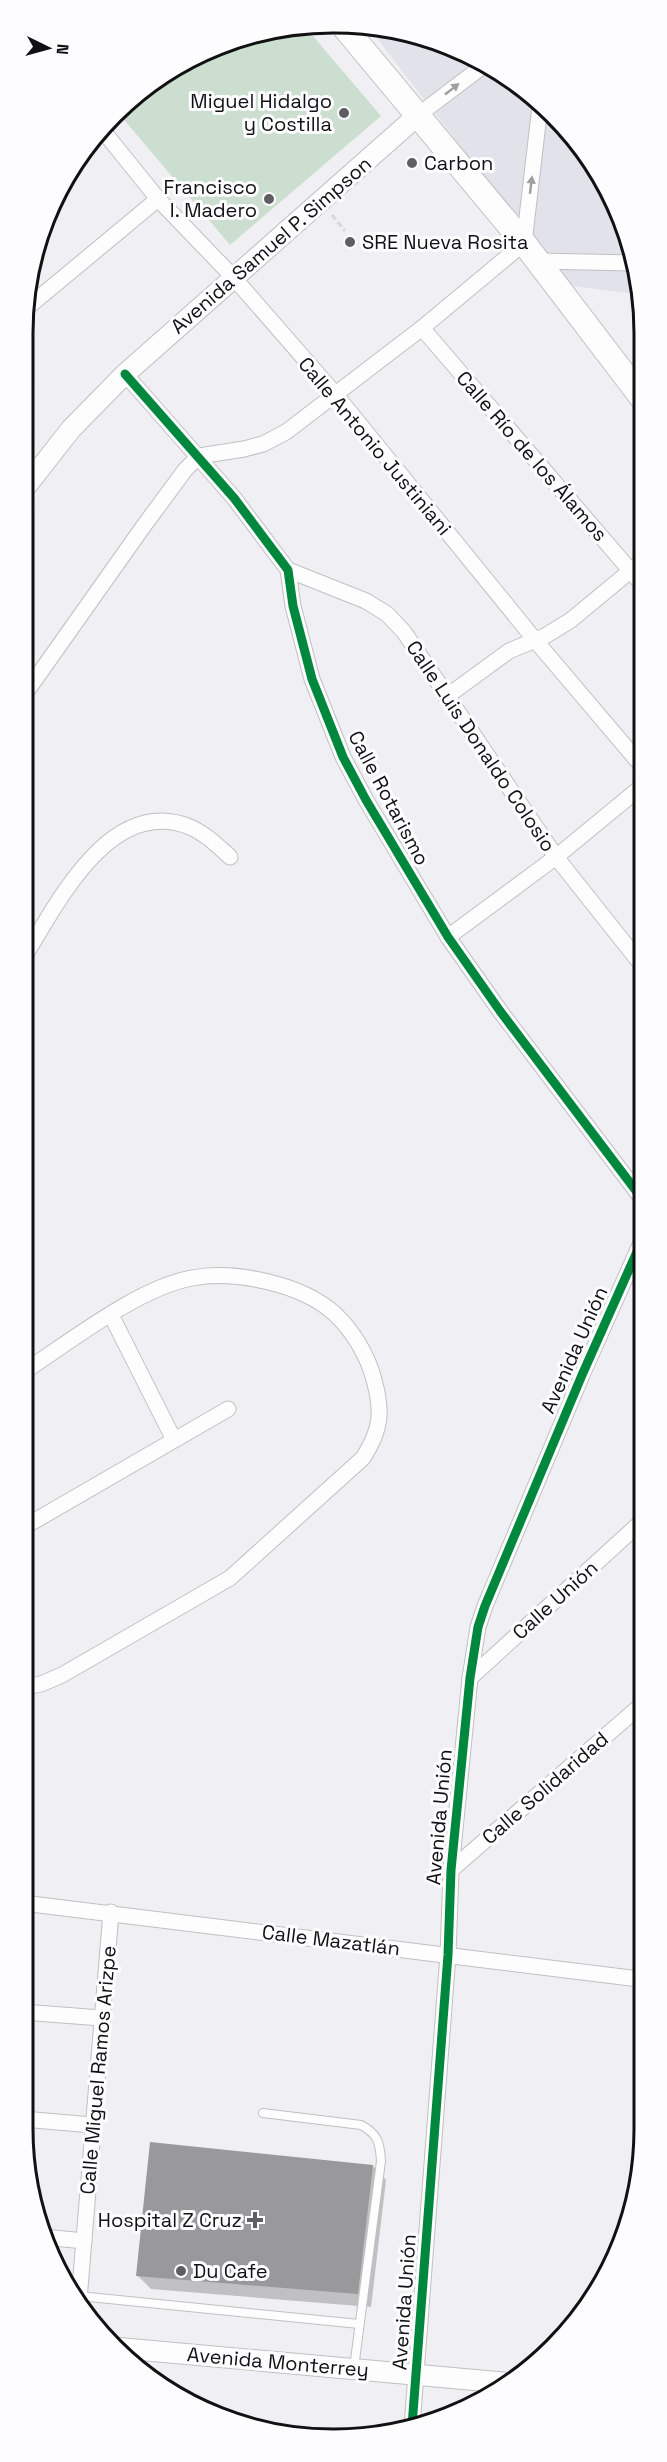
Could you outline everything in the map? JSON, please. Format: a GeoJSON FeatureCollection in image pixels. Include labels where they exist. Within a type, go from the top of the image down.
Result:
{"type":"FeatureCollection","features":[{"type":"Feature","properties":{"kind":"main road"},"geometry":{"type":"LineString","coordinates":[[350,34],[531,252],[634,387]]}},
{"type":"Feature","properties":{"kind":"street"},"geometry":{"type":"LineString","coordinates":[[417,116],[478,70]]}},
{"type":"Feature","properties":{"kind":"street"},"geometry":{"type":"LineString","coordinates":[[531,252],[539,115]]}},
{"type":"Feature","properties":{"kind":"street","name":"Avenida Samuel P. Simpson"},"geometry":{"type":"LineString","coordinates":[[33,478],[71,429],[125,374],[417,116]]}},
{"type":"Feature","properties":{"kind":"street","name":"Calle Antonio Justiniani"},"geometry":{"type":"LineString","coordinates":[[107,136],[158,199],[234,278],[336,396],[535,640],[634,757]]}},
{"type":"Feature","properties":{"kind":"street"},"geometry":{"type":"LineString","coordinates":[[35,301],[158,199]]}},
{"type":"Feature","properties":{"kind":"street"},"geometry":{"type":"LineString","coordinates":[[33,683],[143,527],[185,470],[199,456],[263,444],[286,432],[422,328],[531,252],[625,262]]}},
{"type":"Feature","properties":{"kind":"street","name":"Calle Río de los Álamos"},"geometry":{"type":"LineString","coordinates":[[422,328],[634,564]]}},
{"type":"Feature","properties":{"kind":"street","name":"Calle Rotarismo"},"geometry":{"type":"LineString","coordinates":[[125,374],[234,498],[288,570],[293,606],[312,679],[343,757],[448,937],[500,1011],[634,1188]]}},
{"type":"Feature","properties":{"kind":"street"},"geometry":{"type":"LineString","coordinates":[[446,697],[509,651],[571,620],[634,568]]}},
{"type":"Feature","properties":{"kind":"street","name":"Calle Luis Donaldo Colosio"},"geometry":{"type":"LineString","coordinates":[[288,570],[366,600],[387,614],[424,659],[446,697],[556,857],[634,955]]}},
{"type":"Feature","properties":{"kind":"street"},"geometry":{"type":"LineString","coordinates":[[448,937],[556,857],[634,793]]}},
{"type":"Feature","properties":{"kind":"street"},"geometry":{"type":"LineString","coordinates":[[33,943],[79,872],[99,849],[121,833],[141,824],[163,822],[189,826],[209,838],[230,857]]}},
{"type":"Feature","properties":{"kind":"street","name":"Avenida Unión"},"geometry":{"type":"LineString","coordinates":[[413,2419],[448,1955],[451,1870],[470,1678],[478,1627],[582,1375],[634,1258]]}},
{"type":"Feature","properties":{"kind":"street"},"geometry":{"type":"LineString","coordinates":[[33,1366],[141,1298],[192,1278],[225,1275],[259,1280],[301,1292],[335,1314],[360,1345],[379,1397],[380,1421],[374,1441],[363,1458],[230,1578],[62,1675],[33,1685]]}},
{"type":"Feature","properties":{"kind":"street"},"geometry":{"type":"LineString","coordinates":[[111,1315],[174,1440]]}},
{"type":"Feature","properties":{"kind":"street"},"geometry":{"type":"LineString","coordinates":[[33,1522],[228,1409]]}},
{"type":"Feature","properties":{"kind":"street","name":"Calle Unión"},"geometry":{"type":"LineString","coordinates":[[470,1678],[634,1528]]}},
{"type":"Feature","properties":{"kind":"street","name":"Calle Solidaridad"},"geometry":{"type":"LineString","coordinates":[[451,1870],[634,1711]]}},
{"type":"Feature","properties":{"kind":"street","name":"Calle Mazatlán"},"geometry":{"type":"LineString","coordinates":[[33,1904],[634,1978]]}},
{"type":"Feature","properties":{"kind":"street","name":"Calle Miguel Ramos Arizpe"},"geometry":{"type":"LineString","coordinates":[[80,2289],[111,1912]]}},
{"type":"Feature","properties":{"kind":"street"},"geometry":{"type":"LineString","coordinates":[[33,2013],[101,2018]]}},
{"type":"Feature","properties":{"kind":"street"},"geometry":{"type":"LineString","coordinates":[[33,2120],[92,2125]]}},
{"type":"Feature","properties":{"kind":"street"},"geometry":{"type":"LineString","coordinates":[[54,2238],[84,2241]]}},
{"type":"Feature","properties":{"kind":"street","name":"Avenida Monterrey"},"geometry":{"type":"LineString","coordinates":[[130,2349],[495,2382]]}},
{"type":"Feature","properties":{"kind":"lane"},"geometry":{"type":"LineString","coordinates":[[263,2113],[361,2125],[373,2131],[380,2143],[381,2161],[354,2369]]}},
{"type":"Feature","properties":{"kind":"lane"},"geometry":{"type":"LineString","coordinates":[[87,2299],[359,2324]]}},
{"type":"Feature","properties":{"kind":"shaded area"},"geometry":{"type":"Polygon","coordinates":[[[375,36],[411,43],[466,64],[484,73],[516,95],[546,121],[572,151],[594,183],[603,201],[624,256],[631,294],[564,285],[541,251],[375,36]]]}},
{"type":"Feature","properties":{"kind":"green space"},"geometry":{"type":"Polygon","coordinates":[[[311,34],[381,116],[230,245],[123,119],[151,95],[183,73],[201,64],[256,43],[311,34]]]}},
{"type":"Feature","properties":{"kind":"building","name":"Hospital Z Cruz"},"geometry":{"type":"Polygon","coordinates":[[[150,2142],[373,2165],[358,2294],[136,2276],[150,2142]]]}},
{"type":"Feature","properties":{"kind":"cycle path"},"geometry":{"type":"LineString","coordinates":[[125,374],[234,498],[288,570],[293,606],[312,679],[343,757],[366,800],[448,937],[500,1011],[634,1188]]}},
{"type":"Feature","properties":{"kind":"cycle path"},"geometry":{"type":"LineString","coordinates":[[413,2419],[448,1955],[451,1870],[470,1678],[478,1627],[582,1375],[634,1258]]}},
{"type":"Feature","properties":{"kind":"place","name":"Miguel Hidalgo y Costilla"},"geometry":{"type":"Point","coordinates":[344,113]}},
{"type":"Feature","properties":{"kind":"place","name":"Carbon"},"geometry":{"type":"Point","coordinates":[412,163]}},
{"type":"Feature","properties":{"kind":"place","name":"Francisco I. Madero"},"geometry":{"type":"Point","coordinates":[269,199]}},
{"type":"Feature","properties":{"kind":"place","name":"SRE Nueva Rosita"},"geometry":{"type":"Point","coordinates":[350,242]}},
{"type":"Feature","properties":{"kind":"place","name":"Hospital Z Cruz"},"geometry":{"type":"Point","coordinates":[255,2220]}},
{"type":"Feature","properties":{"kind":"place","name":"Du Cafe"},"geometry":{"type":"Point","coordinates":[181,2271]}}]}
